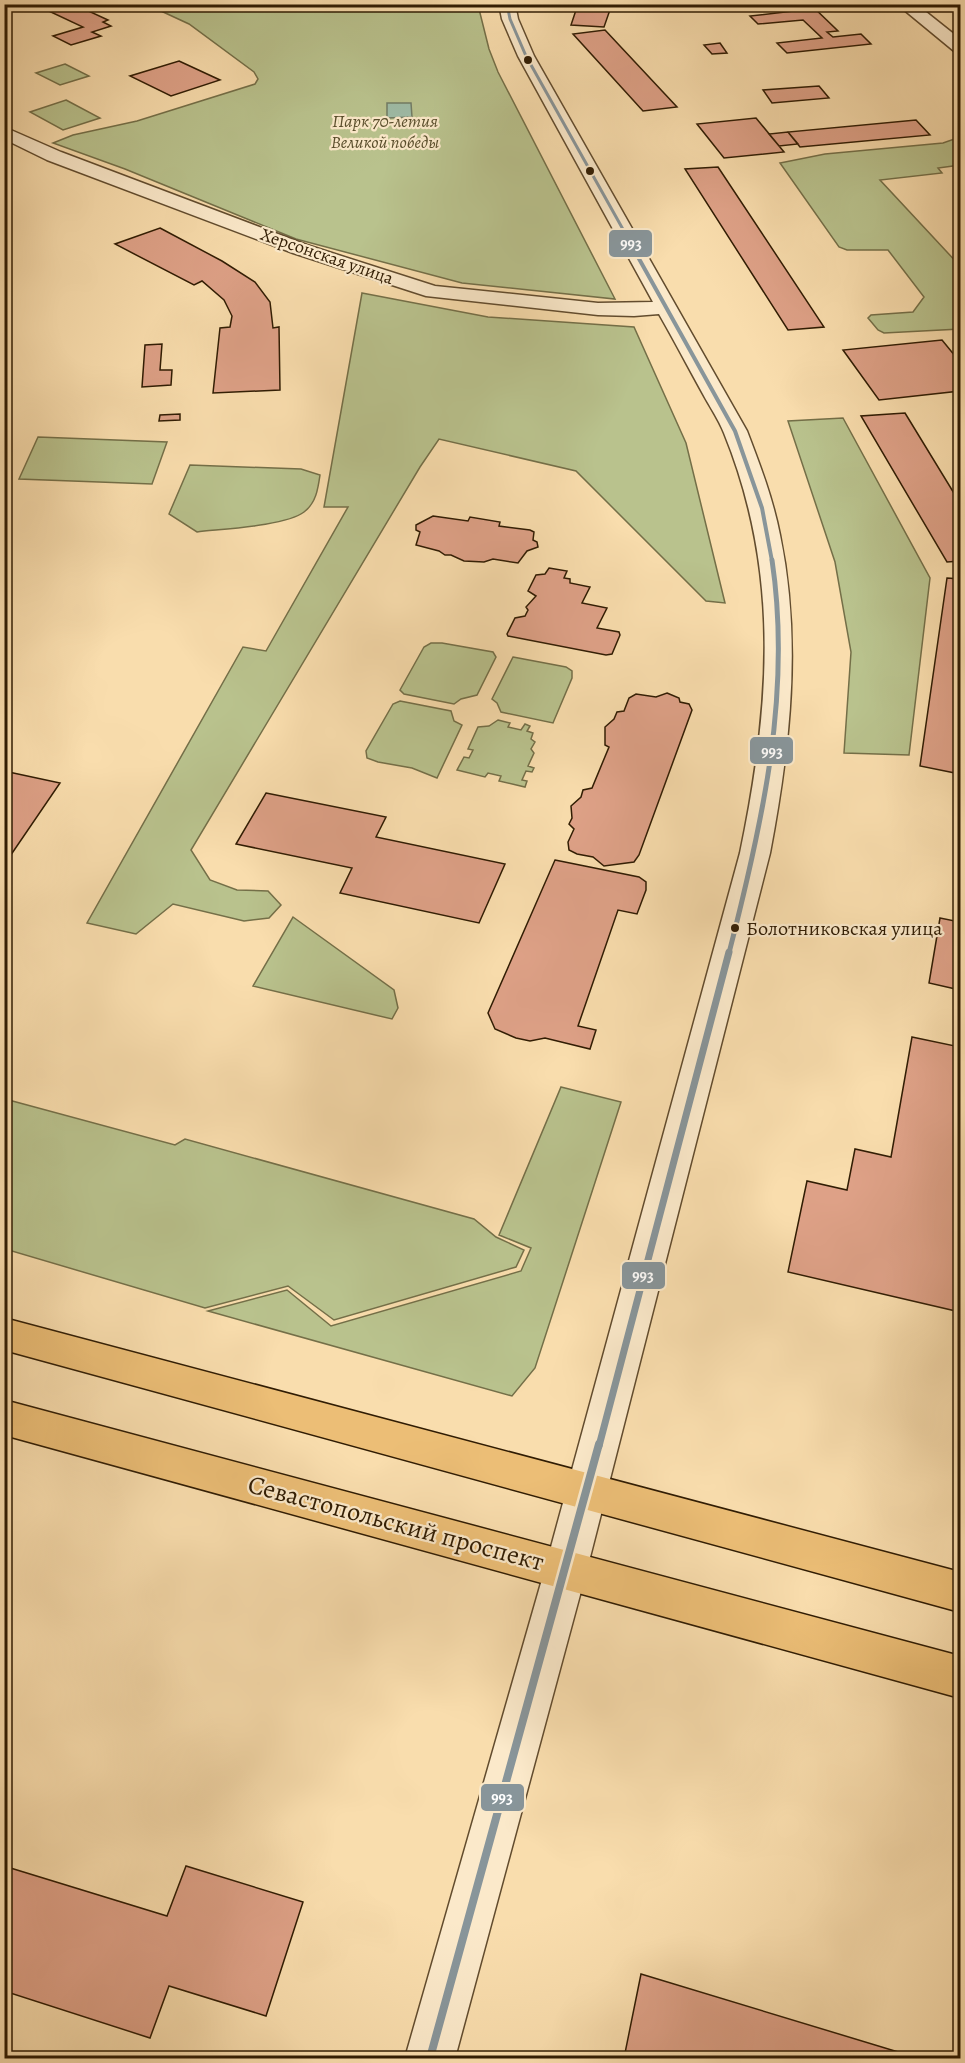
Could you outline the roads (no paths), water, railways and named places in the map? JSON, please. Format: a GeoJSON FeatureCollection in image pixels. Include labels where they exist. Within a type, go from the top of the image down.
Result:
{"type":"FeatureCollection","features":[{"type":"Feature","properties":{"kind":"main road"},"geometry":{"type":"LineString","coordinates":[[4,1334],[960,1592]]}},
{"type":"Feature","properties":{"kind":"main road","name":"Севастопольский проспект"},"geometry":{"type":"LineString","coordinates":[[4,1417],[960,1677]]}},
{"type":"Feature","properties":{"kind":"street"},"geometry":{"type":"LineString","coordinates":[[430,2058],[566,1569],[755,853],[772,758],[780,653],[780,617],[759,494],[735,431],[526,56],[510,19],[507,4]]}},
{"type":"Feature","properties":{"kind":"street"},"geometry":{"type":"LineString","coordinates":[[905,4],[960,47]]}},
{"type":"Feature","properties":{"kind":"street","name":"Херсонская улица"},"geometry":{"type":"LineString","coordinates":[[4,132],[54,156],[300,249],[433,292],[597,309],[665,307]]}},
{"type":"Feature","properties":{"kind":"place","name":"Болотниковская улица"},"geometry":{"type":"Point","coordinates":[735,928]}},
{"type":"Feature","properties":{"kind":"park label","name":"Парк 70-летия Великой победы"},"geometry":{"type":"Point","coordinates":[385,131]}}]}
